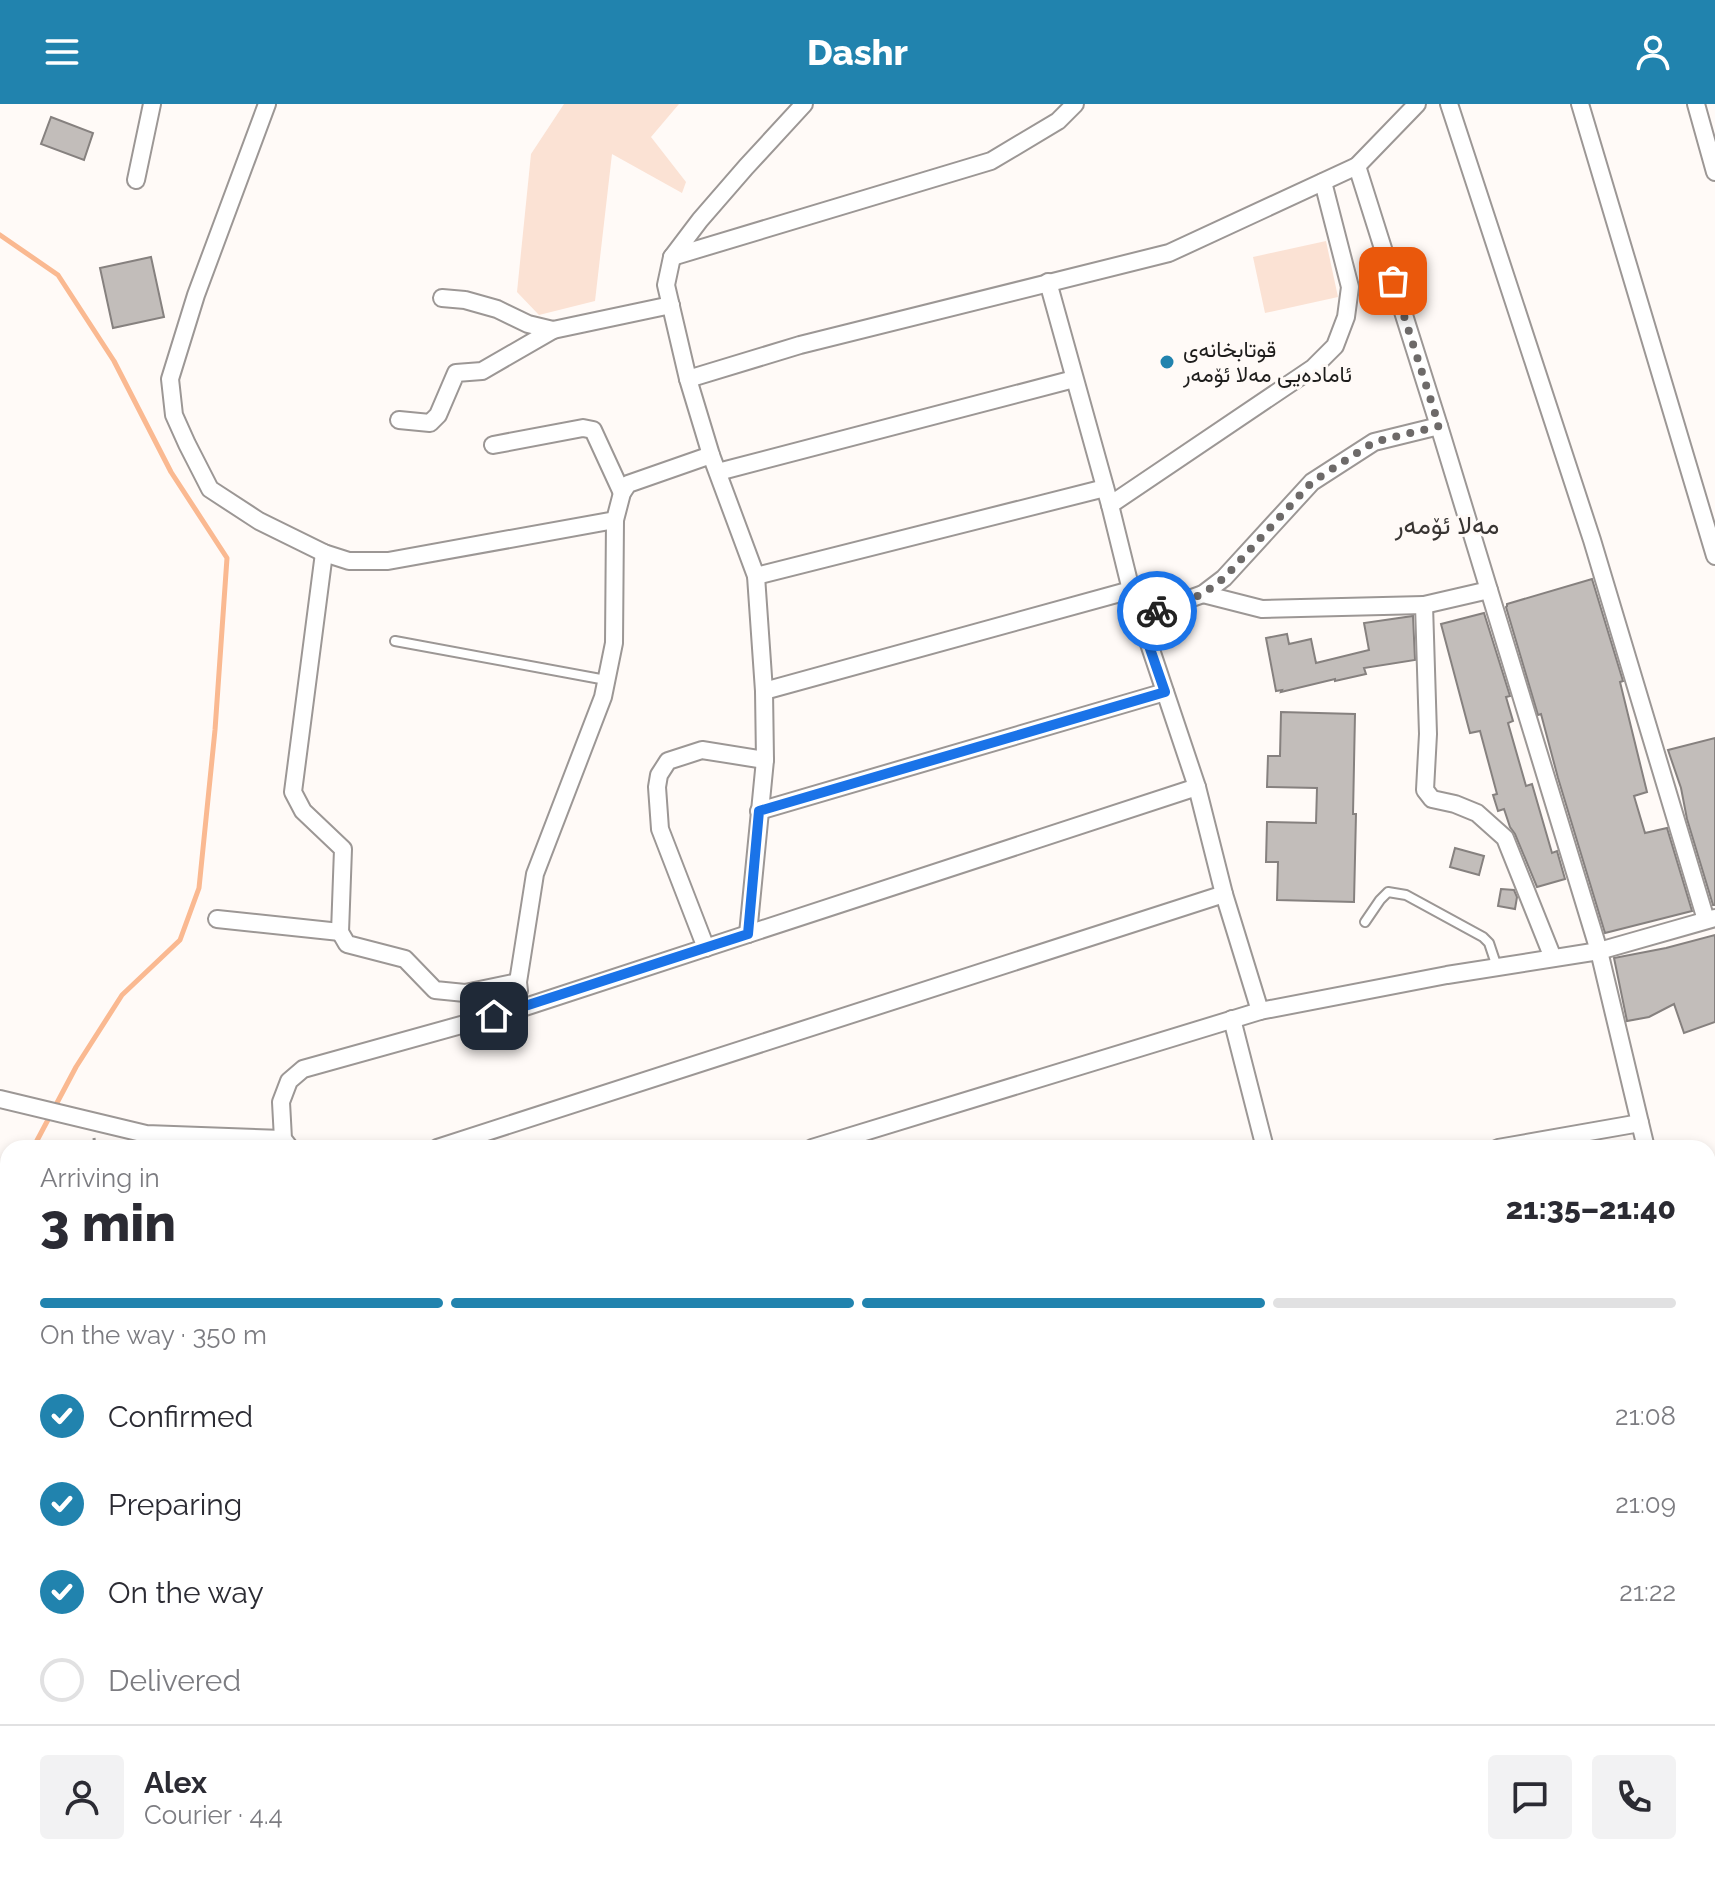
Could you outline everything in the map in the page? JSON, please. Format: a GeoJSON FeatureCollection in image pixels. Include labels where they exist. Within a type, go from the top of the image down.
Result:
{"type":"FeatureCollection","features":[{"type":"Feature","properties":{"kind":"street"},"geometry":{"type":"LineString","coordinates":[[136,180],[152,104]]}},
{"type":"Feature","properties":{"kind":"street"},"geometry":{"type":"LineString","coordinates":[[267,104],[196,295],[170,379],[174,415],[210,489],[259,521],[324,553],[349,561],[388,561],[615,520]]}},
{"type":"Feature","properties":{"kind":"street"},"geometry":{"type":"LineString","coordinates":[[748,934],[765,760],[756,576],[711,455],[688,379],[666,285],[672,257],[746,167],[804,104]]}},
{"type":"Feature","properties":{"kind":"street"},"geometry":{"type":"LineString","coordinates":[[672,257],[991,161],[1058,121],[1075,104]]}},
{"type":"Feature","properties":{"kind":"street"},"geometry":{"type":"LineString","coordinates":[[688,379],[800,345],[1169,253],[1357,166],[1417,104]]}},
{"type":"Feature","properties":{"kind":"street"},"geometry":{"type":"LineString","coordinates":[[838,1140],[1260,1011],[1599,951],[1710,919],[1592,540],[1449,104]]}},
{"type":"Feature","properties":{"kind":"street"},"geometry":{"type":"LineString","coordinates":[[1580,104],[1715,556]]}},
{"type":"Feature","properties":{"kind":"street"},"geometry":{"type":"LineString","coordinates":[[1696,104],[1715,172]]}},
{"type":"Feature","properties":{"kind":"street"},"geometry":{"type":"LineString","coordinates":[[1357,166],[1599,951],[1644,1140]]}},
{"type":"Feature","properties":{"kind":"street"},"geometry":{"type":"LineString","coordinates":[[1110,505],[1313,368],[1335,346],[1346,317],[1350,287],[1323,182]]}},
{"type":"Feature","properties":{"kind":"street"},"geometry":{"type":"LineString","coordinates":[[1048,282],[1131,590],[1197,787],[1224,894],[1260,1011]]}},
{"type":"Feature","properties":{"kind":"street"},"geometry":{"type":"LineString","coordinates":[[442,298],[465,300],[497,309],[528,324],[553,330]]}},
{"type":"Feature","properties":{"kind":"street"},"geometry":{"type":"LineString","coordinates":[[399,420],[430,423],[438,415],[456,373],[482,371],[553,330],[671,305]]}},
{"type":"Feature","properties":{"kind":"street"},"geometry":{"type":"LineString","coordinates":[[718,472],[1074,379]]}},
{"type":"Feature","properties":{"kind":"street"},"geometry":{"type":"LineString","coordinates":[[1139,617],[1203,594],[1224,578],[1312,482],[1374,442],[1439,426]]}},
{"type":"Feature","properties":{"kind":"street"},"geometry":{"type":"LineString","coordinates":[[493,445],[583,428],[593,430],[622,493]]}},
{"type":"Feature","properties":{"kind":"street"},"geometry":{"type":"LineString","coordinates":[[522,1008],[518,982],[535,874],[603,697],[614,643],[615,520],[622,493],[628,484],[711,455]]}},
{"type":"Feature","properties":{"kind":"street"},"geometry":{"type":"LineString","coordinates":[[756,576],[1105,488]]}},
{"type":"Feature","properties":{"kind":"street"},"geometry":{"type":"LineString","coordinates":[[324,553],[293,792],[303,811],[343,849],[340,932],[347,944],[405,959],[435,990],[465,993],[518,982]]}},
{"type":"Feature","properties":{"kind":"street"},"geometry":{"type":"LineString","coordinates":[[764,691],[1131,590]]}},
{"type":"Feature","properties":{"kind":"street"},"geometry":{"type":"LineString","coordinates":[[1203,594],[1262,609],[1424,605],[1489,590]]}},
{"type":"Feature","properties":{"kind":"street"},"geometry":{"type":"LineString","coordinates":[[1424,605],[1428,734],[1425,790],[1432,799],[1477,813],[1505,838],[1553,958]]}},
{"type":"Feature","properties":{"kind":"street"},"geometry":{"type":"LineString","coordinates":[[759,811],[1165,692]]}},
{"type":"Feature","properties":{"kind":"street"},"geometry":{"type":"LineString","coordinates":[[706,948],[660,829],[659,775],[668,761],[702,750],[765,760]]}},
{"type":"Feature","properties":{"kind":"street"},"geometry":{"type":"LineString","coordinates":[[287,1140],[281,1102],[289,1081],[303,1069],[522,1008],[1197,787]]}},
{"type":"Feature","properties":{"kind":"street"},"geometry":{"type":"LineString","coordinates":[[462,1140],[1224,894]]}},
{"type":"Feature","properties":{"kind":"street"},"geometry":{"type":"LineString","coordinates":[[217,919],[340,932]]}},
{"type":"Feature","properties":{"kind":"street"},"geometry":{"type":"LineString","coordinates":[[1232,1019],[1263,1140]]}},
{"type":"Feature","properties":{"kind":"street"},"geometry":{"type":"LineString","coordinates":[[0,1099],[146,1134],[240,1140]]}},
{"type":"Feature","properties":{"kind":"street"},"geometry":{"type":"LineString","coordinates":[[1543,1140],[1640,1123]]}},
{"type":"Feature","properties":{"kind":"lane"},"geometry":{"type":"LineString","coordinates":[[395,641],[606,681]]}},
{"type":"Feature","properties":{"kind":"lane"},"geometry":{"type":"LineString","coordinates":[[1365,922],[1388,892],[1406,895],[1483,937],[1489,943],[1497,967]]}},
{"type":"Feature","properties":{"kind":"shaded area"},"geometry":{"type":"Polygon","coordinates":[[[564,104],[679,104],[651,137],[686,182],[682,193],[612,154],[595,301],[539,315],[517,292],[531,154],[564,104]]]}},
{"type":"Feature","properties":{"kind":"shaded area"},"geometry":{"type":"Polygon","coordinates":[[[1326,241],[1338,297],[1265,313],[1253,257],[1326,241]]]}},
{"type":"Feature","properties":{"kind":"building"},"geometry":{"type":"Polygon","coordinates":[[[51,117],[93,133],[84,160],[41,144],[51,117]]]}},
{"type":"Feature","properties":{"kind":"building"},"geometry":{"type":"Polygon","coordinates":[[[151,257],[164,317],[113,328],[100,268],[151,257]]]}},
{"type":"Feature","properties":{"kind":"building"},"geometry":{"type":"Polygon","coordinates":[[[1592,579],[1623,681],[1620,682],[1647,792],[1634,796],[1645,833],[1667,828],[1692,911],[1605,933],[1506,607],[1507,604],[1592,579]]]}},
{"type":"Feature","properties":{"kind":"building"},"geometry":{"type":"Polygon","coordinates":[[[1484,613],[1510,696],[1506,697],[1513,721],[1508,723],[1526,786],[1532,784],[1552,853],[1557,851],[1565,879],[1537,887],[1504,809],[1498,811],[1493,795],[1497,794],[1480,731],[1470,733],[1441,624],[1484,613]]]}},
{"type":"Feature","properties":{"kind":"building"},"geometry":{"type":"Polygon","coordinates":[[[1413,616],[1415,660],[1364,668],[1366,674],[1276,691],[1266,638],[1287,634],[1289,644],[1311,639],[1316,663],[1369,650],[1364,623],[1413,616]]]}},
{"type":"Feature","properties":{"kind":"building"},"geometry":{"type":"Polygon","coordinates":[[[1281,712],[1355,714],[1354,902],[1277,900],[1278,862],[1266,862],[1267,822],[1316,823],[1317,788],[1267,787],[1268,756],[1280,756],[1281,712]]]}},
{"type":"Feature","properties":{"kind":"building"},"geometry":{"type":"Polygon","coordinates":[[[1715,738],[1715,905],[1713,905],[1668,750],[1715,738]]]}},
{"type":"Feature","properties":{"kind":"building"},"geometry":{"type":"Polygon","coordinates":[[[1455,848],[1484,856],[1479,875],[1450,867],[1455,848]]]}},
{"type":"Feature","properties":{"kind":"building"},"geometry":{"type":"Polygon","coordinates":[[[1501,889],[1514,890],[1517,897],[1515,909],[1498,906],[1501,889]]]}},
{"type":"Feature","properties":{"kind":"building"},"geometry":{"type":"Polygon","coordinates":[[[1715,935],[1715,1022],[1684,1033],[1674,1004],[1649,1017],[1627,1021],[1614,958],[1715,935]]]}},
{"type":"Feature","properties":{"kind":"waterway"},"geometry":{"type":"LineString","coordinates":[[0,235],[58,275],[114,361],[171,472],[227,558],[215,730],[199,888],[180,940],[122,995],[76,1067],[37,1140]]}},
{"type":"Feature","properties":{"kind":"way so far"},"geometry":{"type":"LineString","coordinates":[[1157,611],[1203,594],[1224,578],[1312,482],[1374,442],[1439,426],[1393,281]]}},
{"type":"Feature","properties":{"kind":"place","name":"قوتابخانەی ئامادەیی مەلا ئۆمەر"},"geometry":{"type":"Point","coordinates":[1167,362]}},
{"type":"Feature","properties":{"kind":"district","name":"مەلا ئۆمەر"},"geometry":{"type":"Point","coordinates":[1447,525]}},
{"type":"Feature","properties":{"kind":"route"},"geometry":{"type":"LineString","coordinates":[[494,1016],[748,934],[759,811],[1165,692],[1139,617],[1157,611]]}}]}
